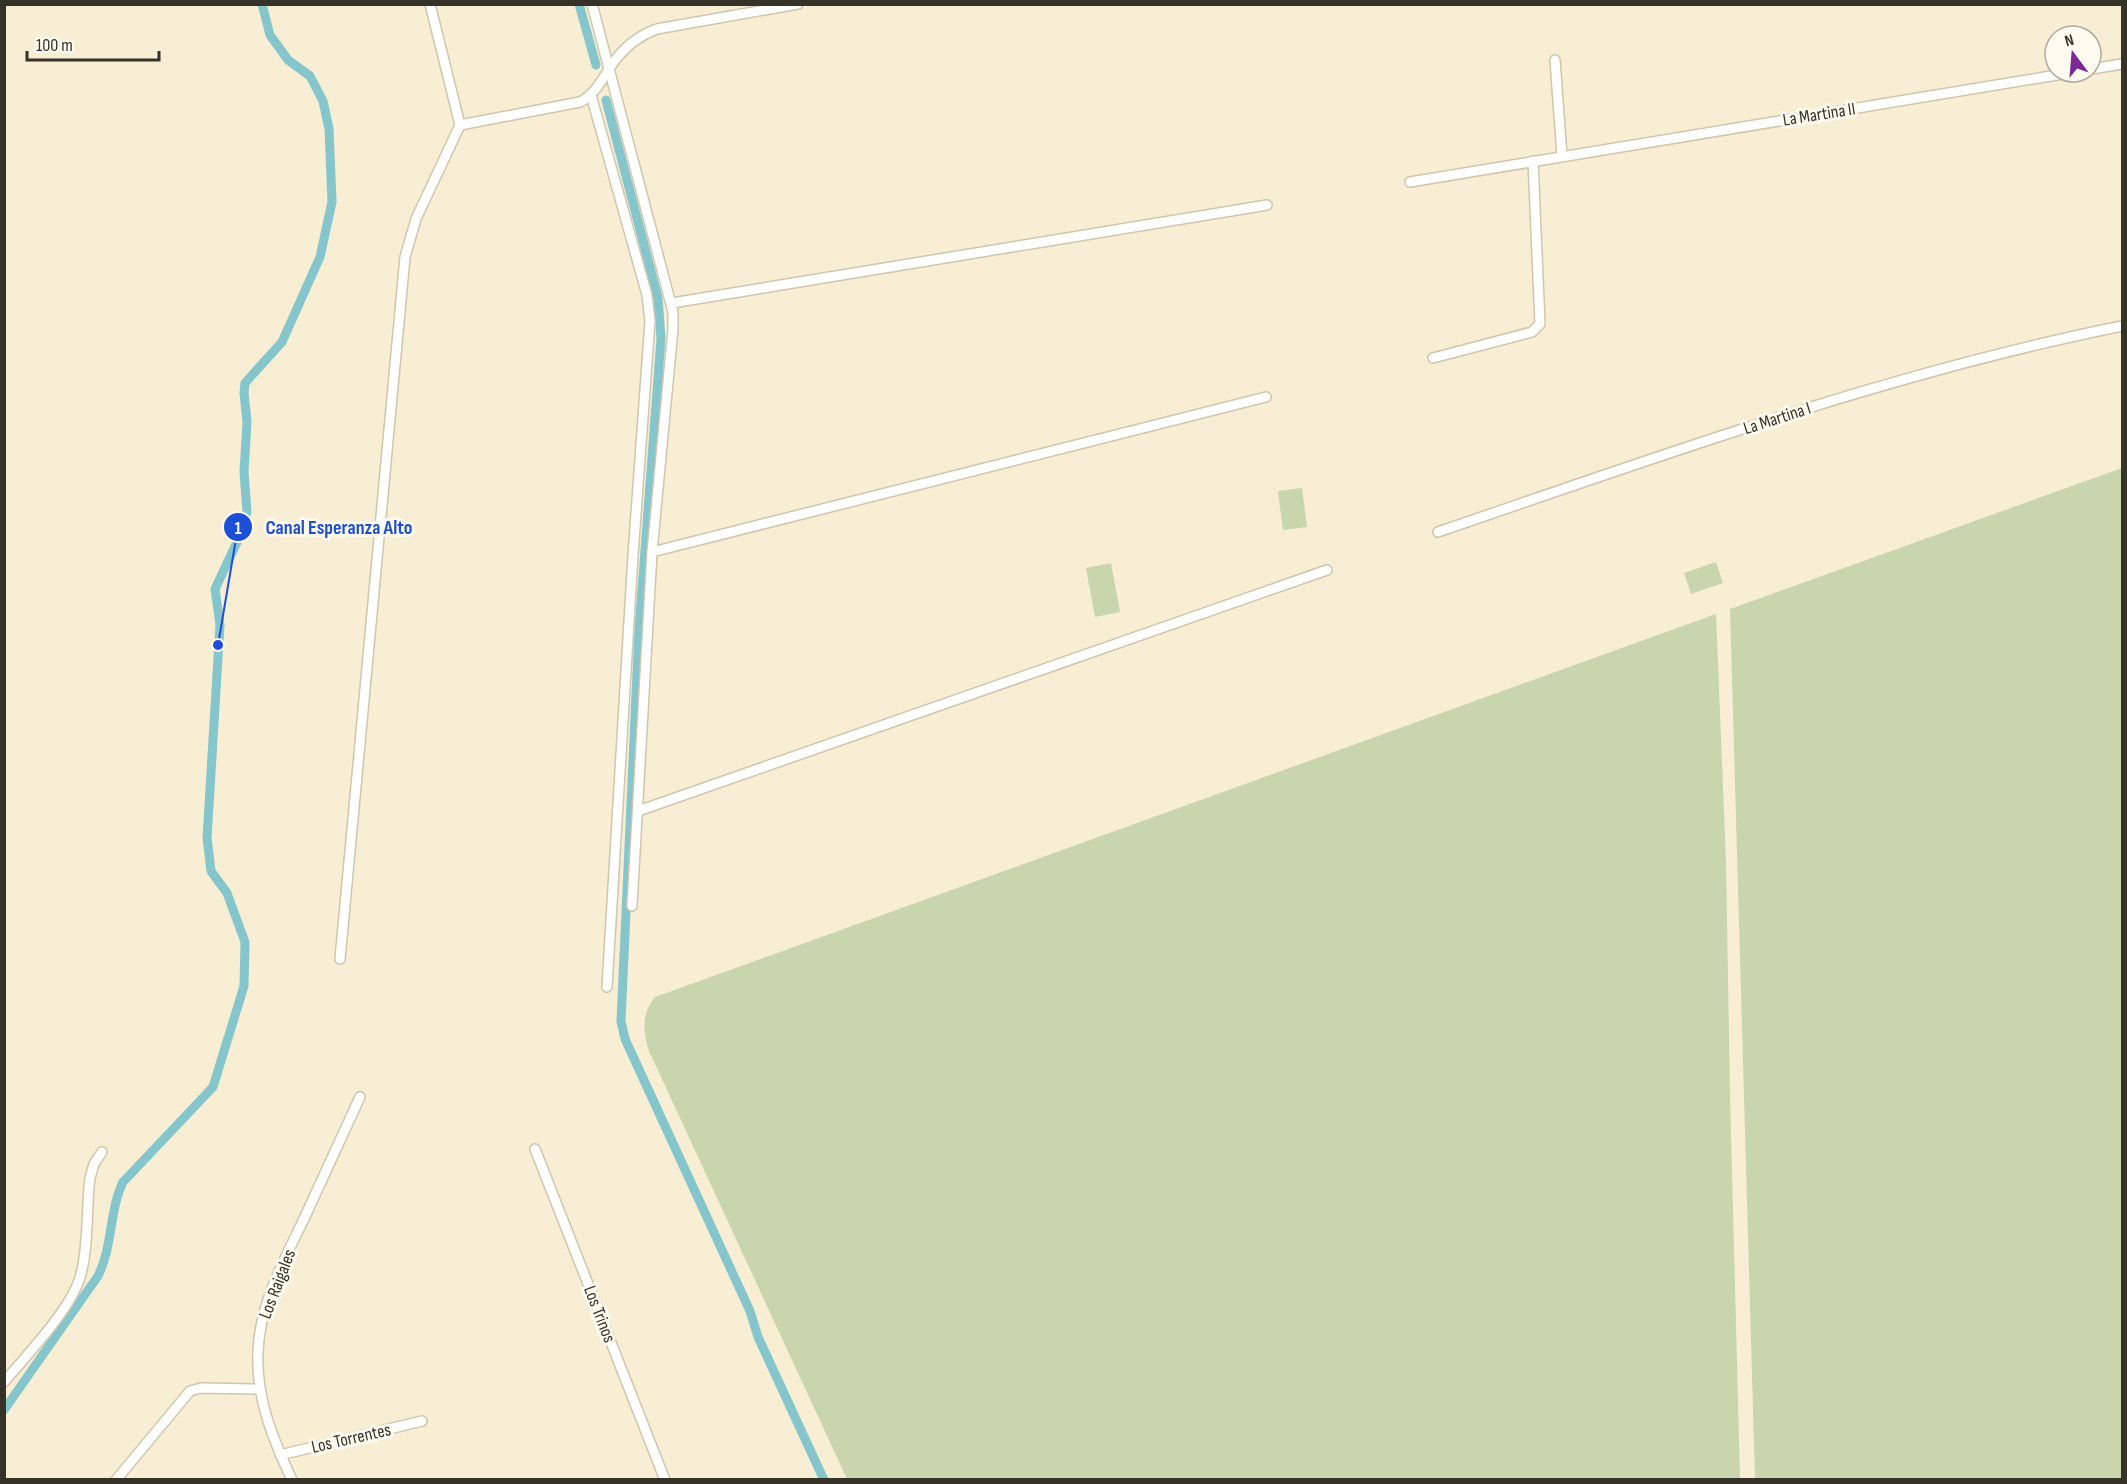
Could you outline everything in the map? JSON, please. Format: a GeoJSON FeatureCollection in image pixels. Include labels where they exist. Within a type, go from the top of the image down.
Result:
{"type":"FeatureCollection","features":[{"type":"Feature","properties":{"kind":"street"},"geometry":{"type":"LineString","coordinates":[[340,959],[405,257],[416,219],[460,125],[430,4]]}},
{"type":"Feature","properties":{"kind":"street"},"geometry":{"type":"LineString","coordinates":[[592,4],[672,303],[673,329],[652,552],[632,906]]}},
{"type":"Feature","properties":{"kind":"street"},"geometry":{"type":"LineString","coordinates":[[460,125],[575,104],[591,95],[621,52],[634,40],[657,28],[798,4]]}},
{"type":"Feature","properties":{"kind":"street"},"geometry":{"type":"LineString","coordinates":[[1555,60],[1562,156]]}},
{"type":"Feature","properties":{"kind":"street"},"geometry":{"type":"LineString","coordinates":[[2103,67],[2122,64]]}},
{"type":"Feature","properties":{"kind":"street","name":"La Martina II"},"geometry":{"type":"LineString","coordinates":[[1410,182],[2043,77]]}},
{"type":"Feature","properties":{"kind":"street"},"geometry":{"type":"LineString","coordinates":[[591,95],[647,295],[650,321],[607,987]]}},
{"type":"Feature","properties":{"kind":"street"},"geometry":{"type":"LineString","coordinates":[[1433,358],[1532,332],[1540,324],[1533,160]]}},
{"type":"Feature","properties":{"kind":"street"},"geometry":{"type":"LineString","coordinates":[[672,303],[1266,205]]}},
{"type":"Feature","properties":{"kind":"street","name":"La Martina I"},"geometry":{"type":"LineString","coordinates":[[1438,532],[1835,400],[2001,355],[2122,326]]}},
{"type":"Feature","properties":{"kind":"street"},"geometry":{"type":"LineString","coordinates":[[652,552],[1266,397]]}},
{"type":"Feature","properties":{"kind":"street"},"geometry":{"type":"LineString","coordinates":[[638,811],[1327,570]]}},
{"type":"Feature","properties":{"kind":"street","name":"Los Raigales"},"geometry":{"type":"LineString","coordinates":[[292,1479],[269,1426],[260,1389],[259,1340],[269,1298],[283,1264],[360,1096]]}},
{"type":"Feature","properties":{"kind":"street","name":"Los Trinos"},"geometry":{"type":"LineString","coordinates":[[535,1149],[665,1479]]}},
{"type":"Feature","properties":{"kind":"street"},"geometry":{"type":"LineString","coordinates":[[4,1382],[64,1309],[76,1290],[83,1264],[90,1178],[94,1164],[102,1152]]}},
{"type":"Feature","properties":{"kind":"street"},"geometry":{"type":"LineString","coordinates":[[116,1479],[190,1391],[201,1388],[260,1389]]}},
{"type":"Feature","properties":{"kind":"street","name":"Los Torrentes"},"geometry":{"type":"LineString","coordinates":[[280,1455],[422,1421]]}},
{"type":"Feature","properties":{"kind":"green space"},"geometry":{"type":"Polygon","coordinates":[[[2122,468],[2122,1479],[1755,1479],[1730,609],[2122,468]]]}},
{"type":"Feature","properties":{"kind":"green space"},"geometry":{"type":"Polygon","coordinates":[[[1302,488],[1307,527],[1283,530],[1278,491],[1302,488]]]}},
{"type":"Feature","properties":{"kind":"green space"},"geometry":{"type":"Polygon","coordinates":[[[1716,562],[1723,583],[1691,594],[1684,573],[1716,562]]]}},
{"type":"Feature","properties":{"kind":"green space"},"geometry":{"type":"Polygon","coordinates":[[[1111,563],[1120,612],[1095,617],[1086,568],[1111,563]]]}},
{"type":"Feature","properties":{"kind":"green space"},"geometry":{"type":"Polygon","coordinates":[[[1716,614],[1726,862],[1740,1479],[847,1479],[649,1051],[644,1023],[647,1010],[655,997],[1716,614]]]}},
{"type":"Feature","properties":{"kind":"waterway"},"geometry":{"type":"LineString","coordinates":[[4,1410],[98,1276],[103,1265],[115,1205],[123,1182],[213,1087],[244,986],[245,942],[227,893],[211,871],[207,838],[220,625],[215,589],[238,540],[247,512],[244,472],[247,422],[245,383],[282,342],[320,257],[332,202],[329,129],[323,101],[310,76],[288,60],[270,35],[262,4]]}},
{"type":"Feature","properties":{"kind":"waterway"},"geometry":{"type":"LineString","coordinates":[[579,4],[596,65]]}},
{"type":"Feature","properties":{"kind":"waterway"},"geometry":{"type":"LineString","coordinates":[[606,100],[658,298],[661,338],[639,630],[621,1021],[625,1039],[750,1311],[758,1337],[824,1480]]}},
{"type":"Feature","properties":{"kind":"place","name":"Canal Esperanza Alto"},"geometry":{"type":"Point","coordinates":[218,645]}}]}
